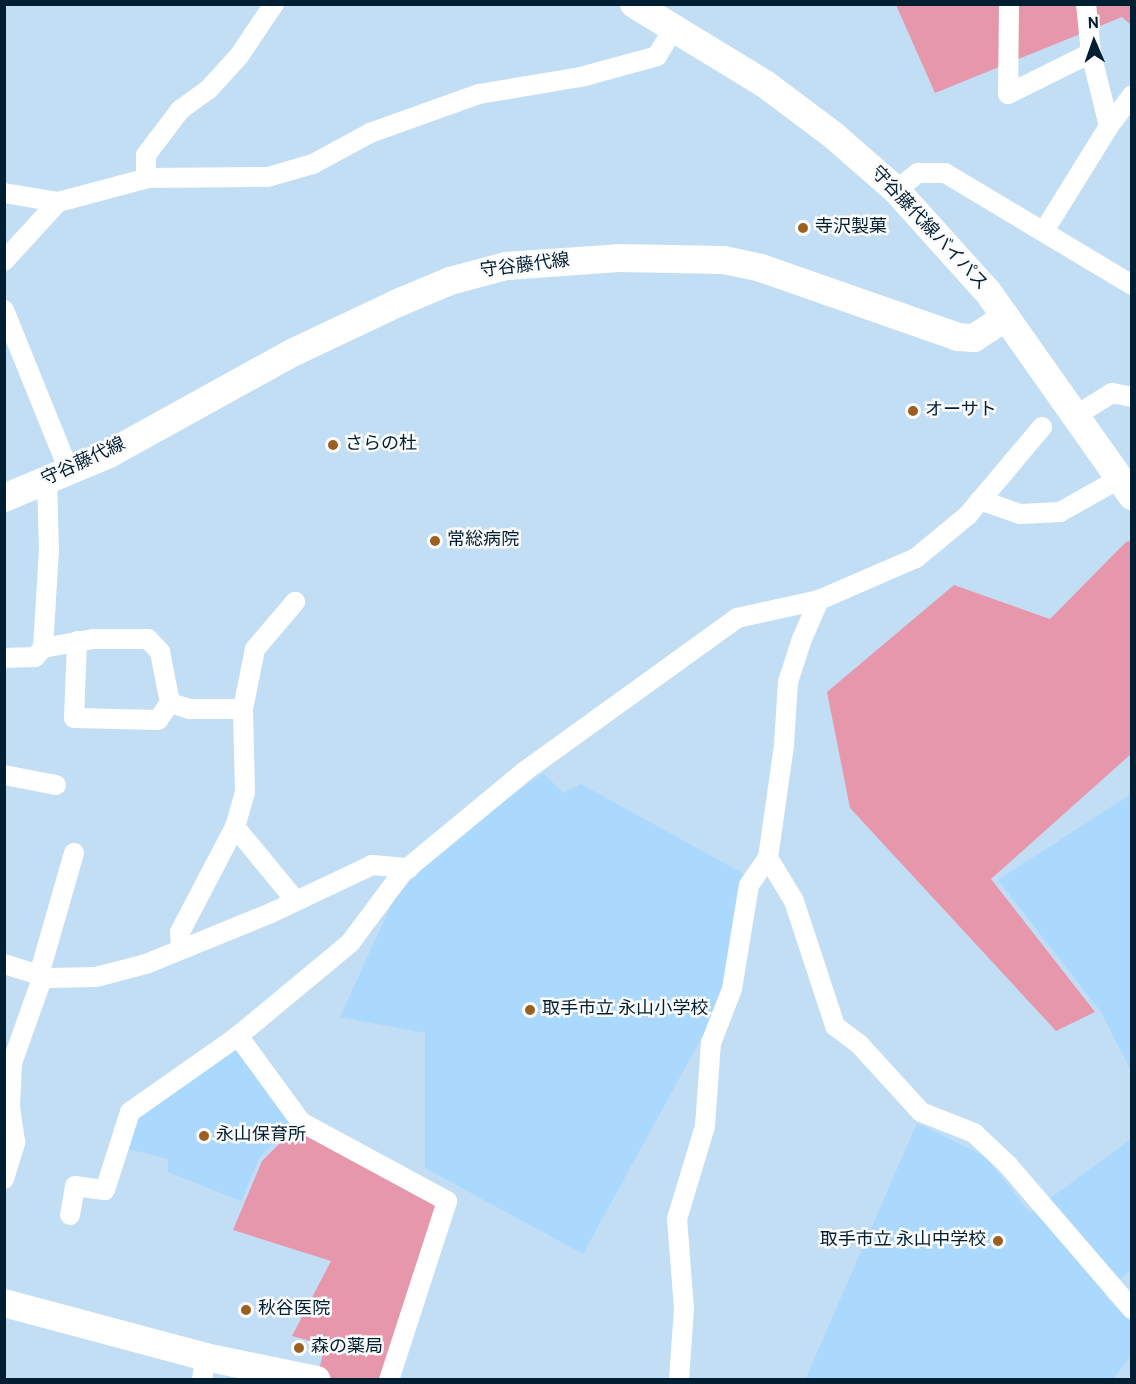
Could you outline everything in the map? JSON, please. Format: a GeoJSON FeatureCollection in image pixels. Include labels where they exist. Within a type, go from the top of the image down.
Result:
{"type":"FeatureCollection","features":[{"type":"Feature","properties":{"kind":"main road","name":"守谷藤代線バイパス"},"geometry":{"type":"LineString","coordinates":[[634,4],[765,84],[833,135],[896,190],[1006,317],[1125,487]]}},
{"type":"Feature","properties":{"kind":"main road","name":"守谷藤代線"},"geometry":{"type":"LineString","coordinates":[[4,498],[58,476],[353,324],[450,281],[506,266],[619,258],[694,257],[761,268],[958,338],[974,338],[1006,317]]}},
{"type":"Feature","properties":{"kind":"main road"},"geometry":{"type":"LineString","coordinates":[[4,1303],[205,1357],[317,1380]]}},
{"type":"Feature","properties":{"kind":"street"},"geometry":{"type":"LineString","coordinates":[[146,178],[146,155],[180,110],[208,90],[239,56],[274,4]]}},
{"type":"Feature","properties":{"kind":"street"},"geometry":{"type":"LineString","coordinates":[[1009,4],[1008,94],[1091,53]]}},
{"type":"Feature","properties":{"kind":"street"},"geometry":{"type":"LineString","coordinates":[[1086,4],[1091,53],[1109,126]]}},
{"type":"Feature","properties":{"kind":"street"},"geometry":{"type":"LineString","coordinates":[[4,193],[58,202],[146,178],[268,177],[313,164],[370,133],[479,94],[581,77],[657,56],[674,28]]}},
{"type":"Feature","properties":{"kind":"street"},"geometry":{"type":"LineString","coordinates":[[1044,231],[1109,126],[1131,95]]}},
{"type":"Feature","properties":{"kind":"street"},"geometry":{"type":"LineString","coordinates":[[896,190],[918,173],[945,173],[1131,285]]}},
{"type":"Feature","properties":{"kind":"street"},"geometry":{"type":"LineString","coordinates":[[4,261],[58,202]]}},
{"type":"Feature","properties":{"kind":"street"},"geometry":{"type":"LineString","coordinates":[[4,310],[58,476],[43,648]]}},
{"type":"Feature","properties":{"kind":"street"},"geometry":{"type":"LineString","coordinates":[[1075,416],[1112,393],[1131,398]]}},
{"type":"Feature","properties":{"kind":"street"},"geometry":{"type":"LineString","coordinates":[[70,1215],[75,1186],[105,1190],[130,1112],[238,1036],[350,943],[409,868],[525,771],[737,618],[819,600],[916,558],[980,500],[1042,427]]}},
{"type":"Feature","properties":{"kind":"street"},"geometry":{"type":"LineString","coordinates":[[980,500],[1020,514],[1060,512],[1125,487]]}},
{"type":"Feature","properties":{"kind":"street"},"geometry":{"type":"LineString","coordinates":[[679,1380],[684,1309],[677,1219],[705,1126],[711,1043],[732,989],[749,885],[768,858],[784,745],[788,682],[819,600]]}},
{"type":"Feature","properties":{"kind":"street"},"geometry":{"type":"LineString","coordinates":[[181,949],[180,932],[235,827],[245,792],[243,709],[255,649],[295,602]]}},
{"type":"Feature","properties":{"kind":"street"},"geometry":{"type":"LineString","coordinates":[[4,658],[35,657],[43,648],[77,641],[148,639],[160,652],[170,703],[158,720],[74,718],[77,641]]}},
{"type":"Feature","properties":{"kind":"street"},"geometry":{"type":"LineString","coordinates":[[170,703],[190,709],[243,709]]}},
{"type":"Feature","properties":{"kind":"street"},"geometry":{"type":"LineString","coordinates":[[4,775],[56,786]]}},
{"type":"Feature","properties":{"kind":"street"},"geometry":{"type":"LineString","coordinates":[[235,827],[296,901]]}},
{"type":"Feature","properties":{"kind":"street"},"geometry":{"type":"LineString","coordinates":[[4,1179],[15,1142],[10,1107],[12,1064],[41,975],[74,853]]}},
{"type":"Feature","properties":{"kind":"street"},"geometry":{"type":"LineString","coordinates":[[768,858],[794,901],[835,1026],[858,1044],[921,1112],[974,1133],[1008,1165],[1131,1309]]}},
{"type":"Feature","properties":{"kind":"street"},"geometry":{"type":"LineString","coordinates":[[4,964],[41,975],[96,977],[146,964],[296,901],[372,865],[409,868]]}},
{"type":"Feature","properties":{"kind":"street"},"geometry":{"type":"LineString","coordinates":[[238,1036],[301,1122],[447,1201],[389,1380]]}},
{"type":"Feature","properties":{"kind":"shaded area"},"geometry":{"type":"Polygon","coordinates":[[[896,5],[1131,5],[1131,25],[1122,17],[935,93],[896,5]]]}},
{"type":"Feature","properties":{"kind":"shaded area"},"geometry":{"type":"Polygon","coordinates":[[[1131,541],[1131,754],[991,879],[1095,1012],[1056,1031],[850,808],[827,692],[954,585],[1050,619],[1126,542],[1131,541]]]}},
{"type":"Feature","properties":{"kind":"shaded area","name":"取手市立 永山小学校"},"geometry":{"type":"Polygon","coordinates":[[[543,773],[563,793],[581,784],[744,874],[737,893],[720,1004],[583,1254],[425,1168],[425,1033],[340,1017],[393,901],[436,851],[543,773]]]}},
{"type":"Feature","properties":{"kind":"shaded area"},"geometry":{"type":"Polygon","coordinates":[[[1131,794],[1131,1071],[1101,1012],[998,880],[1131,794]]]}},
{"type":"Feature","properties":{"kind":"shaded area","name":"永山保育所"},"geometry":{"type":"Polygon","coordinates":[[[235,1049],[293,1124],[260,1157],[241,1201],[168,1172],[168,1159],[124,1148],[134,1117],[235,1049]]]}},
{"type":"Feature","properties":{"kind":"shaded area"},"geometry":{"type":"Polygon","coordinates":[[[301,1122],[447,1201],[389,1379],[317,1379],[325,1345],[292,1336],[331,1261],[233,1230],[262,1161],[301,1122]]]}},
{"type":"Feature","properties":{"kind":"shaded area","name":"取手市立 永山中学校"},"geometry":{"type":"Polygon","coordinates":[[[917,1123],[986,1157],[1030,1213],[1131,1139],[1131,1269],[1105,1295],[1131,1323],[1131,1356],[1113,1379],[805,1380],[917,1123]]]}},
{"type":"Feature","properties":{"kind":"place","name":"寺沢製菓"},"geometry":{"type":"Point","coordinates":[803,228]}},
{"type":"Feature","properties":{"kind":"place","name":"オーサト"},"geometry":{"type":"Point","coordinates":[913,411]}},
{"type":"Feature","properties":{"kind":"place","name":"さらの杜"},"geometry":{"type":"Point","coordinates":[333,445]}},
{"type":"Feature","properties":{"kind":"place","name":"常総病院"},"geometry":{"type":"Point","coordinates":[435,541]}},
{"type":"Feature","properties":{"kind":"place","name":"取手市立 永山小学校"},"geometry":{"type":"Point","coordinates":[530,1010]}},
{"type":"Feature","properties":{"kind":"place","name":"永山保育所"},"geometry":{"type":"Point","coordinates":[204,1136]}},
{"type":"Feature","properties":{"kind":"place","name":"取手市立 永山中学校"},"geometry":{"type":"Point","coordinates":[998,1241]}},
{"type":"Feature","properties":{"kind":"place","name":"秋谷医院"},"geometry":{"type":"Point","coordinates":[246,1310]}},
{"type":"Feature","properties":{"kind":"place","name":"森の薬局"},"geometry":{"type":"Point","coordinates":[299,1348]}}]}
